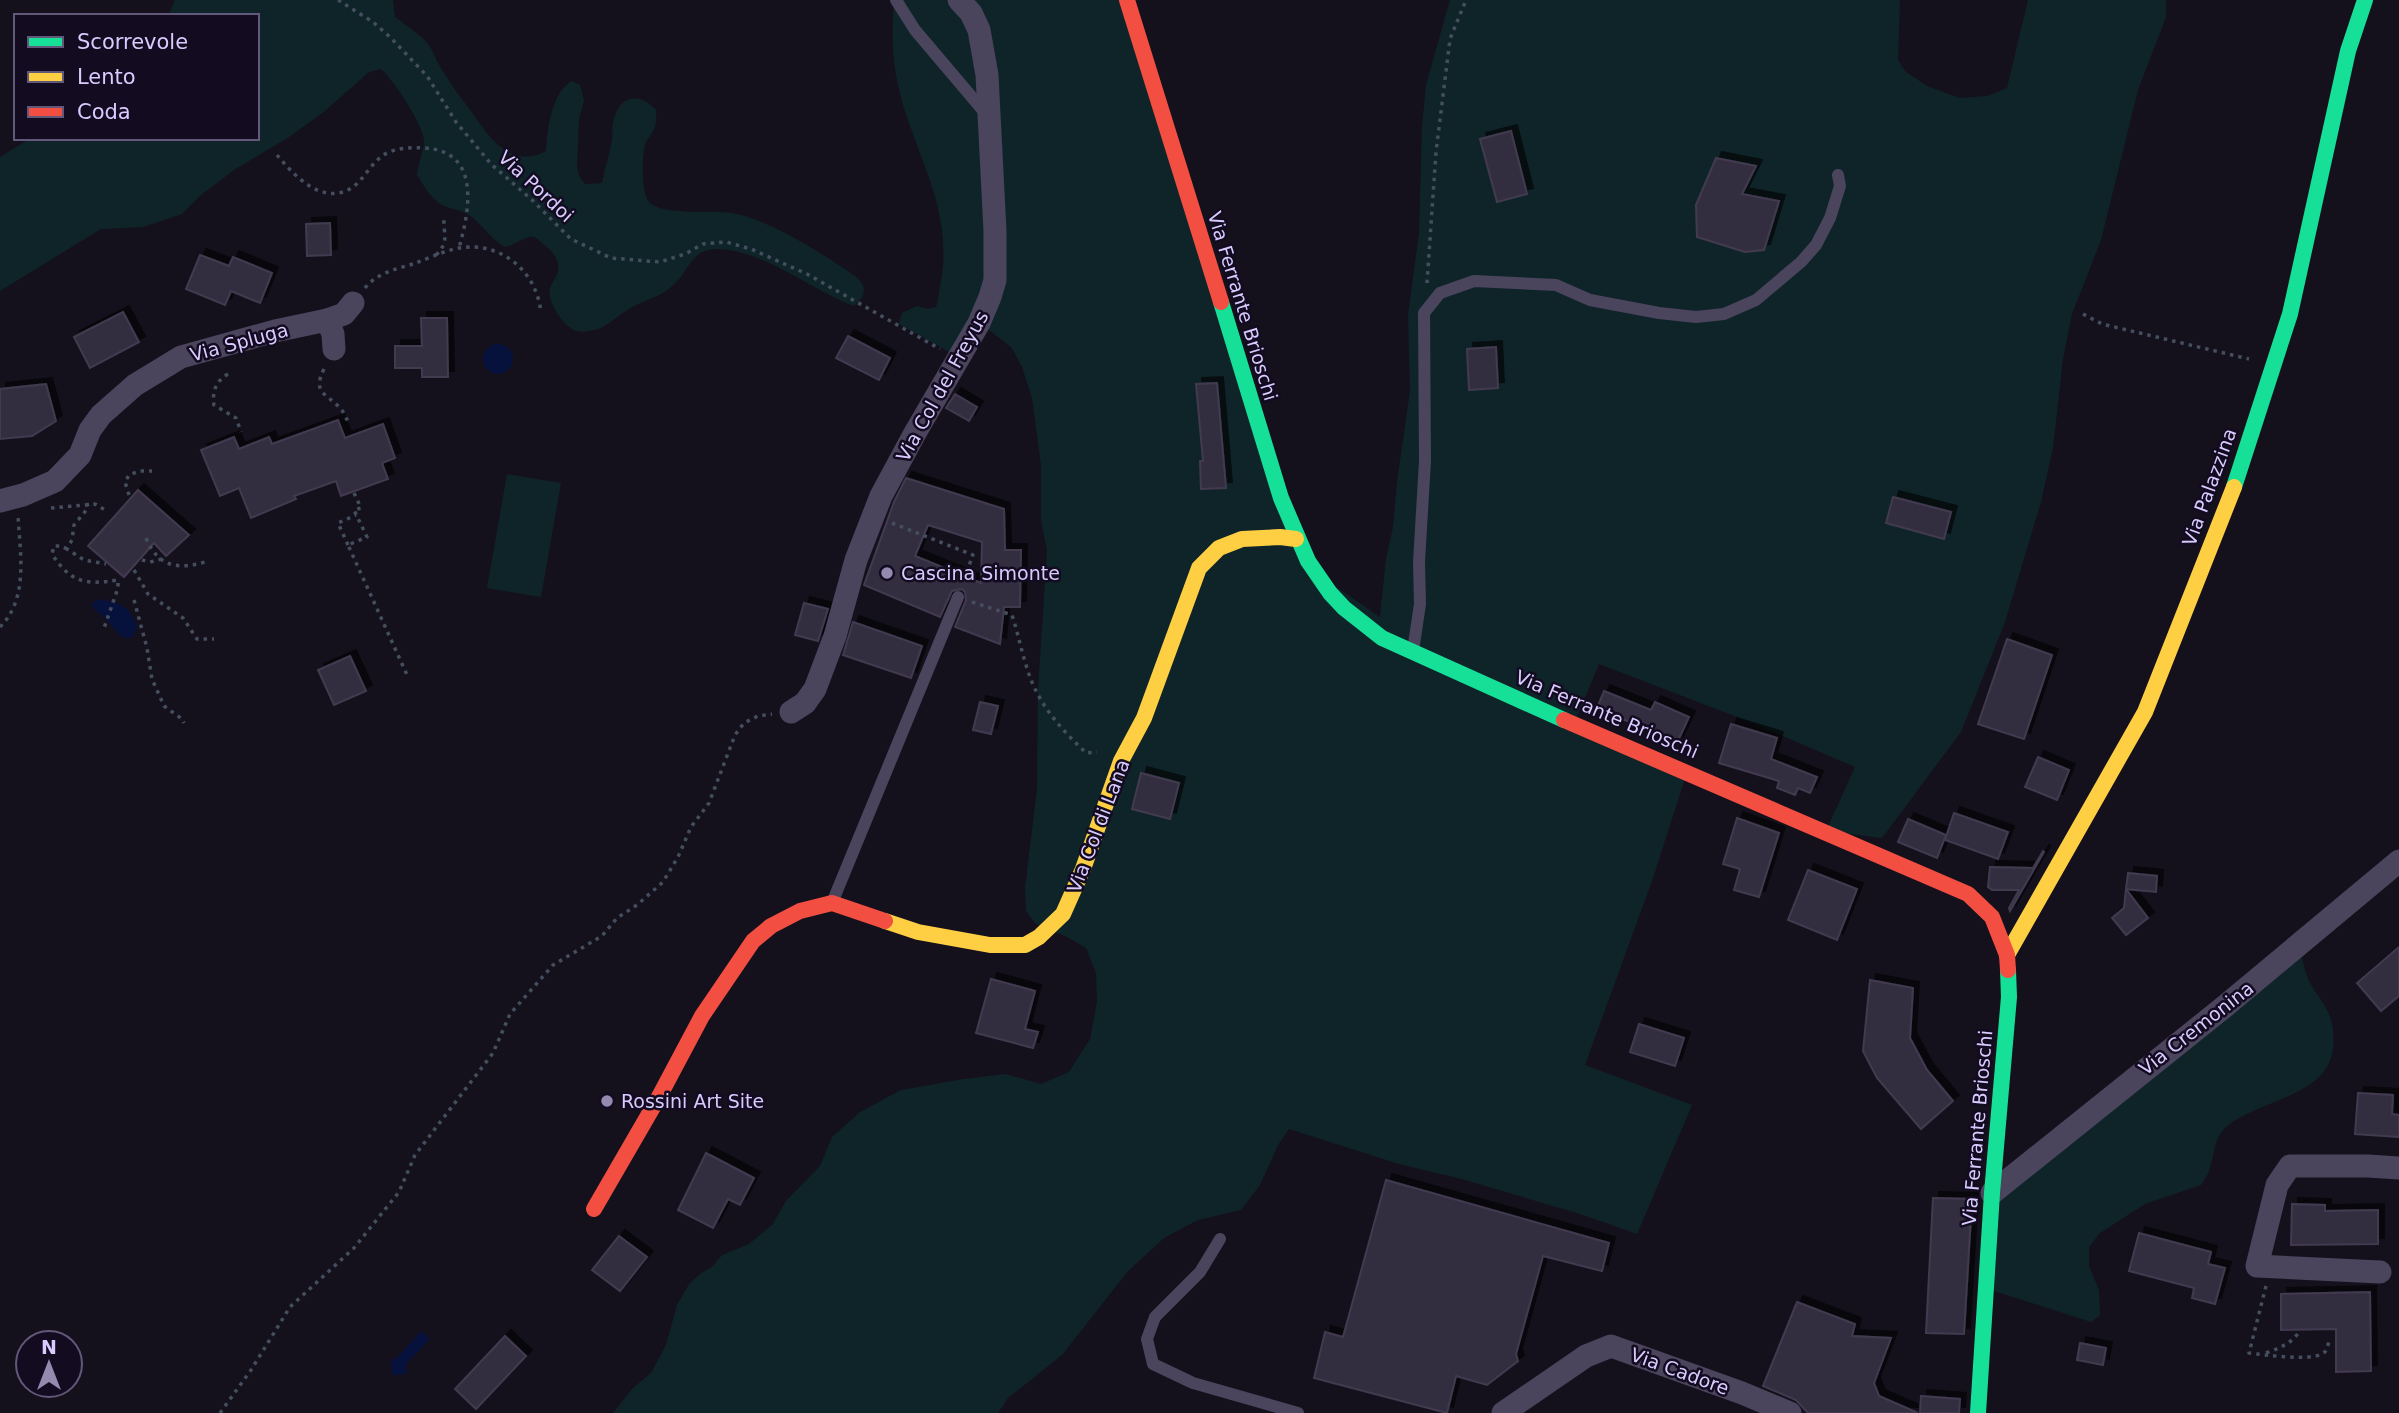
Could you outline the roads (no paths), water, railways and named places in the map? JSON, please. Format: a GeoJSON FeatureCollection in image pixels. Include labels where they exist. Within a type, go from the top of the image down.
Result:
{"type":"FeatureCollection","features":[{"type":"Feature","properties":{"kind":"street","name":"Via Col del Freyus"},"geometry":{"type":"LineString","coordinates":[[791,712],[805,703],[815,689],[835,636],[856,560],[873,516],[915,433],[979,323],[995,279],[987,75],[979,30],[971,13],[959,0]]}},
{"type":"Feature","properties":{"kind":"street","name":"Via Ferrante Brioschi"},"geometry":{"type":"LineString","coordinates":[[1127,0],[1261,436],[1296,539],[1313,571],[1339,604],[1382,638],[1968,894],[1992,917],[2007,955],[2009,997],[1992,1193],[1978,1413]]}},
{"type":"Feature","properties":{"kind":"street","name":"Via Palazzina"},"geometry":{"type":"LineString","coordinates":[[2007,955],[2145,712],[2207,550],[2230,498],[2290,314],[2348,51],[2365,0]]}},
{"type":"Feature","properties":{"kind":"street","name":"Via Spluga"},"geometry":{"type":"LineString","coordinates":[[19,495],[55,481],[80,455],[90,430],[101,415],[135,385],[181,357],[275,331],[327,320],[344,314],[353,303]]}},
{"type":"Feature","properties":{"kind":"street"},"geometry":{"type":"LineString","coordinates":[[327,320],[333,334],[334,349]]}},
{"type":"Feature","properties":{"kind":"street","name":"Via Col di Lana"},"geometry":{"type":"LineString","coordinates":[[832,903],[918,932],[990,945],[1025,944],[1039,937],[1063,914],[1083,869],[1121,761],[1144,718],[1199,568],[1219,548],[1242,539],[1296,539]]}},
{"type":"Feature","properties":{"kind":"street","name":"Via Cremonina"},"geometry":{"type":"LineString","coordinates":[[1992,1193],[2224,1007],[2399,861]]}},
{"type":"Feature","properties":{"kind":"street"},"geometry":{"type":"LineString","coordinates":[[594,1209],[702,1016],[752,941],[771,926],[800,911],[832,903]]}},
{"type":"Feature","properties":{"kind":"street"},"geometry":{"type":"LineString","coordinates":[[609,1146],[633,1142]]}},
{"type":"Feature","properties":{"kind":"street"},"geometry":{"type":"LineString","coordinates":[[2380,1272],[2256,1266],[2277,1185],[2290,1166],[2399,1168]]}},
{"type":"Feature","properties":{"kind":"street","name":"Via Cadore"},"geometry":{"type":"LineString","coordinates":[[1503,1413],[1586,1356],[1611,1346],[1790,1413]]}},
{"type":"Feature","properties":{"kind":"lane"},"geometry":{"type":"LineString","coordinates":[[896,0],[915,30],[990,118]]}},
{"type":"Feature","properties":{"kind":"lane"},"geometry":{"type":"LineString","coordinates":[[1413,652],[1420,604],[1419,562],[1425,461],[1424,313],[1440,293],[1474,281],[1556,285],[1590,300],[1659,313],[1696,317],[1724,314],[1756,300],[1801,262],[1816,245],[1830,218],[1840,186],[1838,175]]}},
{"type":"Feature","properties":{"kind":"lane"},"geometry":{"type":"LineString","coordinates":[[832,903],[958,597]]}},
{"type":"Feature","properties":{"kind":"lane"},"geometry":{"type":"LineString","coordinates":[[1220,1239],[1200,1272],[1155,1317],[1147,1339],[1153,1364],[1192,1382],[1298,1413]]}},
{"type":"Feature","properties":{"kind":"place","name":"Cascina Simonte"},"geometry":{"type":"Point","coordinates":[887,573]}},
{"type":"Feature","properties":{"kind":"place","name":"Rossini Art Site"},"geometry":{"type":"Point","coordinates":[607,1101]}}]}
